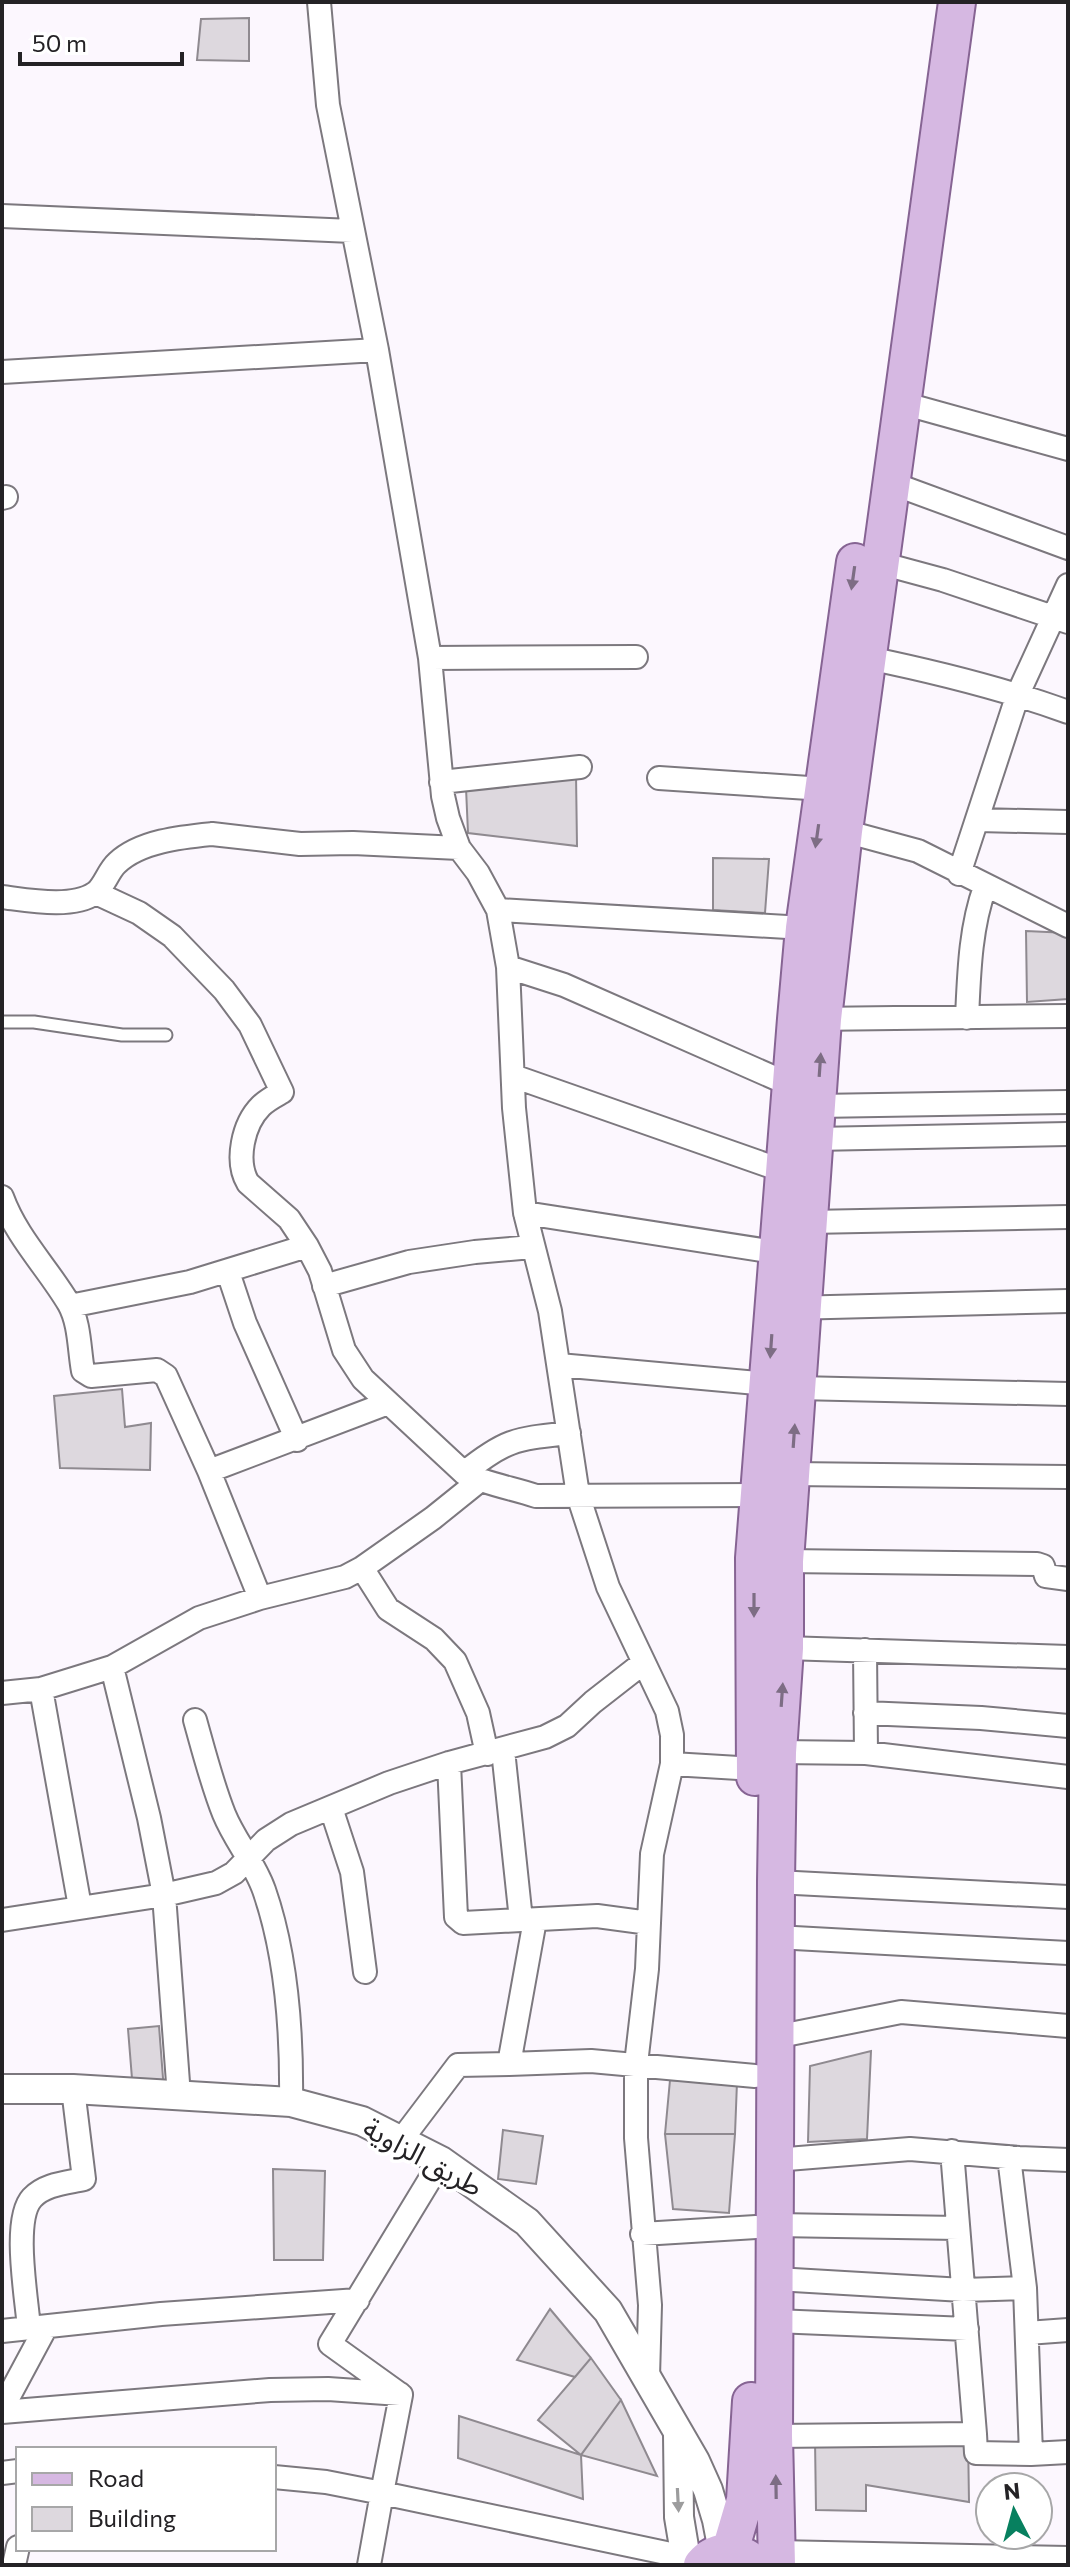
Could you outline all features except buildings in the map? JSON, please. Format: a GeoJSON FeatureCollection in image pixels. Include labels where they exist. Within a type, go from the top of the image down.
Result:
{"type":"FeatureCollection","features":[{"type":"Feature","properties":{"kind":"main road"},"geometry":{"type":"LineString","coordinates":[[810,1019],[844,831],[868,658],[902,403],[949,2]]}},
{"type":"Feature","properties":{"kind":"main road"},"geometry":{"type":"LineString","coordinates":[[730,2559],[747,2485],[766,2226],[775,2160],[776,1937],[769,1863],[754,1558],[758,1495],[782,1386],[788,1308],[798,1244],[808,1110],[810,1019],[804,928],[949,2]]}},
{"type":"Feature","properties":{"kind":"main road"},"geometry":{"type":"LineString","coordinates":[[798,1244],[784,1171],[808,1110]]}},
{"type":"Feature","properties":{"kind":"main road"},"geometry":{"type":"LineString","coordinates":[[766,1760],[785,1648],[785,1561],[791,1474],[782,1386]]}},
{"type":"Feature","properties":{"kind":"main road"},"geometry":{"type":"LineString","coordinates":[[730,2559],[774,2436],[776,2279],[766,2226],[755,2076],[769,1863]]}},
{"type":"Feature","properties":{"kind":"street"},"geometry":{"type":"LineString","coordinates":[[319,2],[328,105],[377,350],[430,658],[441,782],[448,818],[459,848],[478,873],[498,910],[508,967],[513,1076],[525,1213],[550,1311],[578,1495],[608,1587],[667,1711],[672,1735],[672,1764],[652,1854],[647,1969],[636,2064],[636,2138],[650,2305],[648,2377]]}},
{"type":"Feature","properties":{"kind":"street"},"geometry":{"type":"LineString","coordinates":[[2,216],[352,231]]}},
{"type":"Feature","properties":{"kind":"street"},"geometry":{"type":"LineString","coordinates":[[2,372],[377,350]]}},
{"type":"Feature","properties":{"kind":"street"},"geometry":{"type":"LineString","coordinates":[[902,403],[1068,449]]}},
{"type":"Feature","properties":{"kind":"street"},"geometry":{"type":"LineString","coordinates":[[891,483],[1068,548]]}},
{"type":"Feature","properties":{"kind":"street"},"geometry":{"type":"LineString","coordinates":[[880,563],[956,584],[1060,620]]}},
{"type":"Feature","properties":{"kind":"street"},"geometry":{"type":"LineString","coordinates":[[959,874],[1018,694],[1060,620],[1068,585]]}},
{"type":"Feature","properties":{"kind":"street"},"geometry":{"type":"LineString","coordinates":[[430,658],[636,657]]}},
{"type":"Feature","properties":{"kind":"street"},"geometry":{"type":"LineString","coordinates":[[868,658],[945,674],[1018,694],[1068,712]]}},
{"type":"Feature","properties":{"kind":"street"},"geometry":{"type":"LineString","coordinates":[[441,782],[580,767]]}},
{"type":"Feature","properties":{"kind":"street"},"geometry":{"type":"LineString","coordinates":[[659,778],[824,789]]}},
{"type":"Feature","properties":{"kind":"street"},"geometry":{"type":"LineString","coordinates":[[978,820],[1068,822]]}},
{"type":"Feature","properties":{"kind":"street"},"geometry":{"type":"LineString","coordinates":[[844,831],[918,851],[1068,926]]}},
{"type":"Feature","properties":{"kind":"street"},"geometry":{"type":"LineString","coordinates":[[2,897],[40,902],[71,901],[96,893],[115,865],[127,855],[153,844],[212,834],[300,844],[459,848]]}},
{"type":"Feature","properties":{"kind":"street"},"geometry":{"type":"LineString","coordinates":[[967,1018],[969,969],[985,887]]}},
{"type":"Feature","properties":{"kind":"street"},"geometry":{"type":"LineString","coordinates":[[96,893],[139,913],[172,936],[224,990],[250,1025],[282,1092],[262,1105],[245,1131],[242,1151],[244,1175],[248,1183],[289,1219],[307,1246],[324,1286],[344,1350],[363,1379],[388,1403],[472,1477],[536,1496],[758,1495]]}},
{"type":"Feature","properties":{"kind":"street"},"geometry":{"type":"LineString","coordinates":[[498,910],[804,928]]}},
{"type":"Feature","properties":{"kind":"street"},"geometry":{"type":"LineString","coordinates":[[508,967],[564,985],[808,1110],[1068,1134]]}},
{"type":"Feature","properties":{"kind":"street"},"geometry":{"type":"LineString","coordinates":[[810,1019],[1068,1016]]}},
{"type":"Feature","properties":{"kind":"street"},"geometry":{"type":"LineString","coordinates":[[513,1076],[784,1171]]}},
{"type":"Feature","properties":{"kind":"street"},"geometry":{"type":"LineString","coordinates":[[808,1110],[1068,1102]]}},
{"type":"Feature","properties":{"kind":"street"},"geometry":{"type":"LineString","coordinates":[[2,1197],[11,1221],[70,1306],[79,1335],[83,1371],[91,1376],[162,1371],[209,1471],[260,1598]]}},
{"type":"Feature","properties":{"kind":"street"},"geometry":{"type":"LineString","coordinates":[[525,1213],[798,1244],[1068,1217]]}},
{"type":"Feature","properties":{"kind":"street"},"geometry":{"type":"LineString","coordinates":[[70,1306],[135,1295],[228,1272],[307,1246]]}},
{"type":"Feature","properties":{"kind":"street"},"geometry":{"type":"LineString","coordinates":[[324,1286],[409,1262],[532,1247]]}},
{"type":"Feature","properties":{"kind":"street"},"geometry":{"type":"LineString","coordinates":[[228,1272],[245,1323],[297,1440]]}},
{"type":"Feature","properties":{"kind":"street"},"geometry":{"type":"LineString","coordinates":[[788,1308],[1068,1301]]}},
{"type":"Feature","properties":{"kind":"street"},"geometry":{"type":"LineString","coordinates":[[559,1365],[782,1386],[1068,1394]]}},
{"type":"Feature","properties":{"kind":"street"},"geometry":{"type":"LineString","coordinates":[[209,1471],[388,1403]]}},
{"type":"Feature","properties":{"kind":"street"},"geometry":{"type":"LineString","coordinates":[[2,1693],[41,1689],[112,1667],[199,1618],[260,1598],[345,1577],[362,1568],[472,1477],[501,1445],[521,1438],[569,1433]]}},
{"type":"Feature","properties":{"kind":"street"},"geometry":{"type":"LineString","coordinates":[[791,1474],[1068,1477]]}},
{"type":"Feature","properties":{"kind":"street"},"geometry":{"type":"LineString","coordinates":[[785,1561],[1037,1564],[1043,1566],[1046,1576],[1050,1578],[1068,1579]]}},
{"type":"Feature","properties":{"kind":"street"},"geometry":{"type":"LineString","coordinates":[[362,1568],[388,1609],[434,1639],[455,1661],[495,1752],[528,1920],[509,2064]]}},
{"type":"Feature","properties":{"kind":"street"},"geometry":{"type":"LineString","coordinates":[[785,1648],[1068,1657]]}},
{"type":"Feature","properties":{"kind":"street"},"geometry":{"type":"LineString","coordinates":[[865,1650],[866,1753]]}},
{"type":"Feature","properties":{"kind":"street"},"geometry":{"type":"LineString","coordinates":[[2,1920],[164,1895],[216,1883],[234,1873],[266,1840],[291,1824],[389,1783],[545,1737],[567,1726],[643,1663]]}},
{"type":"Feature","properties":{"kind":"street"},"geometry":{"type":"LineString","coordinates":[[112,1667],[149,1818],[164,1895],[179,2096]]}},
{"type":"Feature","properties":{"kind":"street"},"geometry":{"type":"LineString","coordinates":[[41,1689],[80,1907]]}},
{"type":"Feature","properties":{"kind":"street"},"geometry":{"type":"LineString","coordinates":[[865,1713],[981,1718],[1068,1726]]}},
{"type":"Feature","properties":{"kind":"street"},"geometry":{"type":"LineString","coordinates":[[195,1720],[224,1814],[249,1856],[263,1888],[279,1952],[291,2048],[291,2102]]}},
{"type":"Feature","properties":{"kind":"street"},"geometry":{"type":"LineString","coordinates":[[672,1764],[866,1753],[1068,1777]]}},
{"type":"Feature","properties":{"kind":"street"},"geometry":{"type":"LineString","coordinates":[[449,1763],[455,1913],[458,1921],[597,1916],[649,1923]]}},
{"type":"Feature","properties":{"kind":"street"},"geometry":{"type":"LineString","coordinates":[[331,1808],[352,1872],[365,1972]]}},
{"type":"Feature","properties":{"kind":"street"},"geometry":{"type":"LineString","coordinates":[[769,1863],[1068,1897]]}},
{"type":"Feature","properties":{"kind":"street"},"geometry":{"type":"LineString","coordinates":[[776,1937],[1068,1953]]}},
{"type":"Feature","properties":{"kind":"street"},"geometry":{"type":"LineString","coordinates":[[775,2037],[901,2012],[1068,2026]]}},
{"type":"Feature","properties":{"kind":"street"},"geometry":{"type":"LineString","coordinates":[[402,2139],[458,2065],[591,2061],[755,2076]]}},
{"type":"Feature","properties":{"kind":"street","name":"طريق الزاوية"},"geometry":{"type":"LineString","coordinates":[[2,2089],[73,2089],[291,2102],[362,2121],[441,2161],[527,2222],[608,2311],[695,2461],[708,2490],[730,2559]]}},
{"type":"Feature","properties":{"kind":"street"},"geometry":{"type":"LineString","coordinates":[[73,2089],[84,2179],[50,2186],[31,2199],[23,2216],[22,2238],[37,2328],[2,2410],[270,2390],[328,2389],[401,2395]]}},
{"type":"Feature","properties":{"kind":"street"},"geometry":{"type":"LineString","coordinates":[[775,2160],[880,2150],[952,2151],[1068,2160]]}},
{"type":"Feature","properties":{"kind":"street"},"geometry":{"type":"LineString","coordinates":[[952,2151],[976,2453],[1068,2452]]}},
{"type":"Feature","properties":{"kind":"street"},"geometry":{"type":"LineString","coordinates":[[1009,2157],[1025,2288],[1031,2454]]}},
{"type":"Feature","properties":{"kind":"street"},"geometry":{"type":"LineString","coordinates":[[401,2395],[330,2344],[441,2161]]}},
{"type":"Feature","properties":{"kind":"street"},"geometry":{"type":"LineString","coordinates":[[642,2234],[766,2226],[958,2228]]}},
{"type":"Feature","properties":{"kind":"street"},"geometry":{"type":"LineString","coordinates":[[776,2279],[963,2290],[1025,2288]]}},
{"type":"Feature","properties":{"kind":"street"},"geometry":{"type":"LineString","coordinates":[[2,2331],[161,2314],[358,2300]]}},
{"type":"Feature","properties":{"kind":"street"},"geometry":{"type":"LineString","coordinates":[[775,2321],[967,2329]]}},
{"type":"Feature","properties":{"kind":"street"},"geometry":{"type":"LineString","coordinates":[[1027,2333],[1068,2330]]}},
{"type":"Feature","properties":{"kind":"street"},"geometry":{"type":"LineString","coordinates":[[369,2565],[401,2395]]}},
{"type":"Feature","properties":{"kind":"street"},"geometry":{"type":"LineString","coordinates":[[774,2436],[975,2434]]}},
{"type":"Feature","properties":{"kind":"street","name":"طريق الزاوية"},"geometry":{"type":"LineString","coordinates":[[678,2435],[679,2517],[730,2559]]}},
{"type":"Feature","properties":{"kind":"street"},"geometry":{"type":"LineString","coordinates":[[276,2477],[326,2482],[730,2559],[1068,2558]]}},
{"type":"Feature","properties":{"kind":"lane"},"geometry":{"type":"LineString","coordinates":[[2,1022],[34,1022],[122,1035],[166,1035]]}}]}
